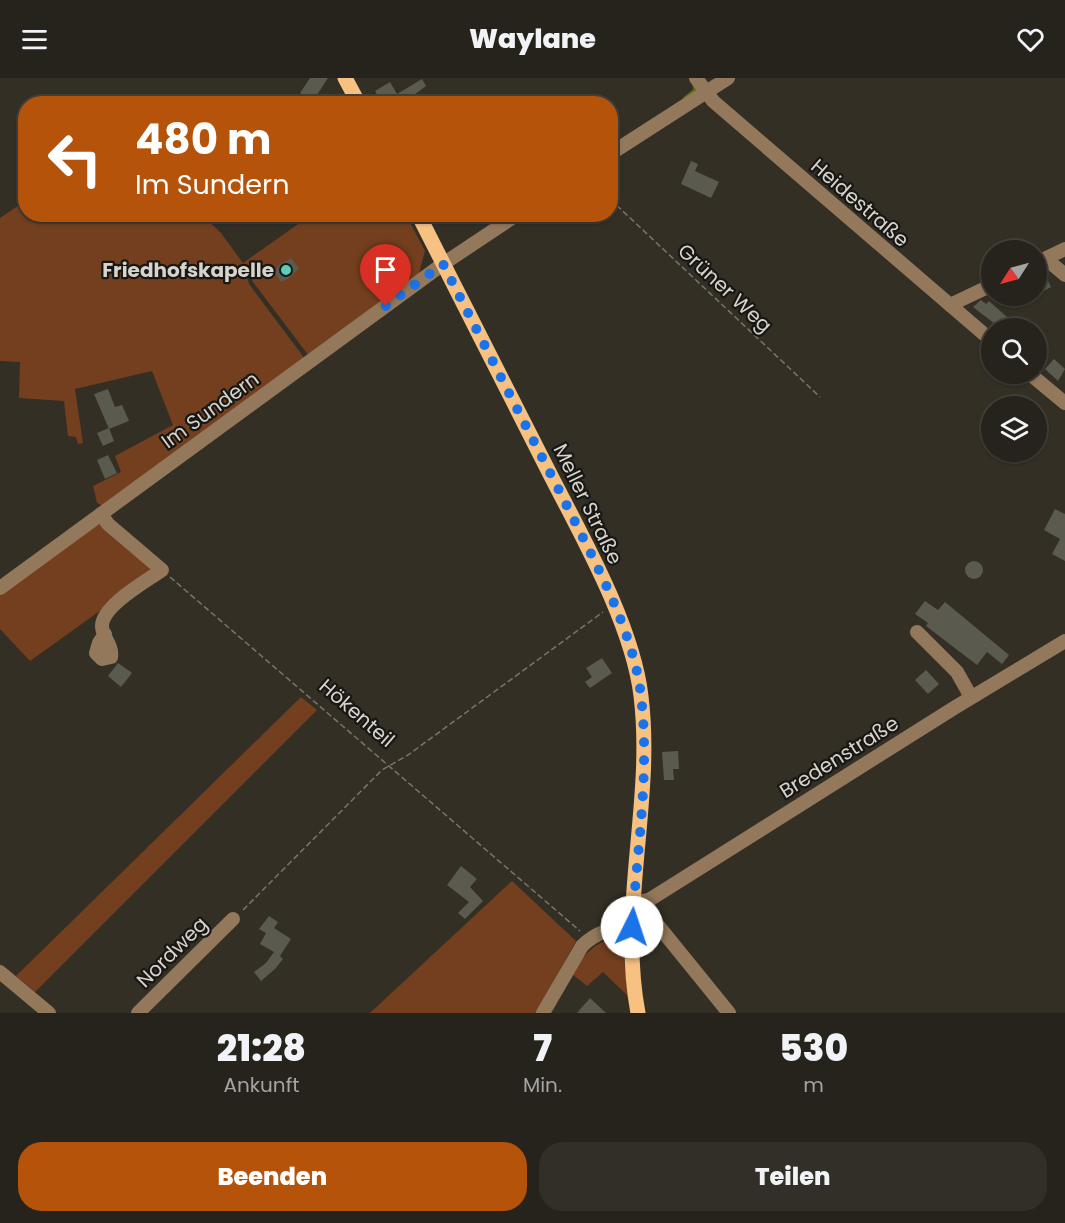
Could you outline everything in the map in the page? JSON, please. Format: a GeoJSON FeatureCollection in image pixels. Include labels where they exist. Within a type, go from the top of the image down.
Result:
{"type":"FeatureCollection","features":[{"type":"Feature","properties":{"kind":"main road"},"geometry":{"type":"LineString","coordinates":[[345,78],[355,96]]}},
{"type":"Feature","properties":{"kind":"main road","name":"Meller Straße"},"geometry":{"type":"LineString","coordinates":[[422,222],[577,526],[614,605],[632,653],[641,694],[645,743],[632,927],[634,984],[638,1013]]}},
{"type":"Feature","properties":{"kind":"street","name":"Heidestraße"},"geometry":{"type":"LineString","coordinates":[[696,78],[705,93],[981,332]]}},
{"type":"Feature","properties":{"kind":"street"},"geometry":{"type":"LineString","coordinates":[[618,149],[728,78]]}},
{"type":"Feature","properties":{"kind":"street","name":"Im Sundern"},"geometry":{"type":"LineString","coordinates":[[0,588],[443,264],[506,222]]}},
{"type":"Feature","properties":{"kind":"street"},"geometry":{"type":"LineString","coordinates":[[1047,258],[1065,249]]}},
{"type":"Feature","properties":{"kind":"street"},"geometry":{"type":"LineString","coordinates":[[1047,264],[1065,275]]}},
{"type":"Feature","properties":{"kind":"street"},"geometry":{"type":"LineString","coordinates":[[950,305],[981,290]]}},
{"type":"Feature","properties":{"kind":"street"},"geometry":{"type":"LineString","coordinates":[[1042,384],[1065,403]]}},
{"type":"Feature","properties":{"kind":"street"},"geometry":{"type":"LineString","coordinates":[[101,514],[108,524],[162,570],[109,609],[103,619],[102,630],[105,634]]}},
{"type":"Feature","properties":{"kind":"street"},"geometry":{"type":"LineString","coordinates":[[917,632],[957,672],[971,697]]}},
{"type":"Feature","properties":{"kind":"street","name":"Bredenstraße"},"geometry":{"type":"LineString","coordinates":[[633,903],[649,900],[971,697],[1065,641]]}},
{"type":"Feature","properties":{"kind":"street"},"geometry":{"type":"LineString","coordinates":[[633,903],[656,923],[729,1013]]}},
{"type":"Feature","properties":{"kind":"street","name":"Nordweg"},"geometry":{"type":"LineString","coordinates":[[138,1013],[233,919]]}},
{"type":"Feature","properties":{"kind":"street"},"geometry":{"type":"LineString","coordinates":[[543,1013],[582,946],[591,938],[614,928],[632,927]]}},
{"type":"Feature","properties":{"kind":"street"},"geometry":{"type":"LineString","coordinates":[[0,972],[49,1013]]}},
{"type":"Feature","properties":{"kind":"path","name":"Grüner Weg"},"geometry":{"type":"LineString","coordinates":[[618,207],[820,397]]}},
{"type":"Feature","properties":{"kind":"path","name":"Hökenteil"},"geometry":{"type":"LineString","coordinates":[[162,570],[578,930],[591,938]]}},
{"type":"Feature","properties":{"kind":"path"},"geometry":{"type":"LineString","coordinates":[[233,919],[382,770],[408,755],[614,605]]}},
{"type":"Feature","properties":{"kind":"shaded area"},"geometry":{"type":"Polygon","coordinates":[[[18,206],[18,222],[209,222],[221,233],[243,263],[301,222],[410,222],[425,251],[418,277],[309,356],[253,282],[244,266],[249,284],[305,359],[105,507],[97,503],[93,486],[121,472],[115,456],[173,425],[152,371],[75,389],[83,443],[78,444],[76,437],[68,436],[64,401],[19,398],[20,362],[0,361],[0,218],[18,206]]]}},
{"type":"Feature","properties":{"kind":"shaded area"},"geometry":{"type":"Polygon","coordinates":[[[99,521],[157,570],[30,661],[0,629],[0,594],[99,521]]]}},
{"type":"Feature","properties":{"kind":"shaded area"},"geometry":{"type":"Polygon","coordinates":[[[301,697],[317,710],[35,992],[16,976],[301,697]]]}},
{"type":"Feature","properties":{"kind":"shaded area"},"geometry":{"type":"Polygon","coordinates":[[[512,881],[576,941],[536,1013],[370,1013],[512,881]]]}},
{"type":"Feature","properties":{"kind":"shaded area"},"geometry":{"type":"Polygon","coordinates":[[[610,939],[623,951],[628,996],[603,972],[587,986],[572,974],[588,953],[597,945],[610,939]]]}},
{"type":"Feature","properties":{"kind":"building"},"geometry":{"type":"Polygon","coordinates":[[[310,78],[328,78],[316,96],[305,96],[300,93],[310,78]]]}},
{"type":"Feature","properties":{"kind":"building"},"geometry":{"type":"Polygon","coordinates":[[[422,79],[426,86],[413,96],[378,96],[375,91],[390,82],[397,94],[422,79]]]}},
{"type":"Feature","properties":{"kind":"building"},"geometry":{"type":"Polygon","coordinates":[[[691,161],[698,164],[695,171],[719,182],[711,198],[681,184],[691,161]]]}},
{"type":"Feature","properties":{"kind":"building","name":"Friedhofskapelle"},"geometry":{"type":"Polygon","coordinates":[[[291,258],[299,268],[281,282],[274,272],[279,265],[291,258]]]}},
{"type":"Feature","properties":{"kind":"building"},"geometry":{"type":"Polygon","coordinates":[[[981,300],[981,306],[995,306],[1007,317],[987,318],[973,307],[981,300]]]}},
{"type":"Feature","properties":{"kind":"building"},"geometry":{"type":"Polygon","coordinates":[[[1054,359],[1065,369],[1058,381],[1047,371],[1047,367],[1054,359]]]}},
{"type":"Feature","properties":{"kind":"building"},"geometry":{"type":"Polygon","coordinates":[[[108,389],[115,407],[122,405],[129,421],[109,429],[94,394],[108,389]]]}},
{"type":"Feature","properties":{"kind":"building"},"geometry":{"type":"Polygon","coordinates":[[[109,428],[114,441],[103,446],[97,433],[109,428]]]}},
{"type":"Feature","properties":{"kind":"building"},"geometry":{"type":"Polygon","coordinates":[[[108,455],[117,473],[105,479],[97,460],[108,455]]]}},
{"type":"Feature","properties":{"kind":"building"},"geometry":{"type":"Polygon","coordinates":[[[1055,509],[1065,514],[1065,561],[1052,554],[1060,539],[1044,530],[1055,509]]]}},
{"type":"Feature","properties":{"kind":"building"},"geometry":{"type":"Polygon","coordinates":[[[974,561],[980,564],[983,570],[980,576],[974,579],[968,576],[965,570],[968,564],[974,561]]]}},
{"type":"Feature","properties":{"kind":"building"},"geometry":{"type":"Polygon","coordinates":[[[925,601],[938,610],[945,602],[1009,655],[1002,664],[987,652],[977,665],[926,626],[928,623],[915,614],[925,601]]]}},
{"type":"Feature","properties":{"kind":"building"},"geometry":{"type":"Polygon","coordinates":[[[602,658],[612,673],[590,688],[585,682],[592,677],[586,668],[602,658]]]}},
{"type":"Feature","properties":{"kind":"building"},"geometry":{"type":"Polygon","coordinates":[[[118,663],[132,673],[121,687],[108,676],[118,663]]]}},
{"type":"Feature","properties":{"kind":"building"},"geometry":{"type":"Polygon","coordinates":[[[926,670],[939,684],[928,694],[915,680],[926,670]]]}},
{"type":"Feature","properties":{"kind":"building"},"geometry":{"type":"Polygon","coordinates":[[[678,751],[679,769],[673,769],[674,780],[664,780],[662,752],[678,751]]]}},
{"type":"Feature","properties":{"kind":"building"},"geometry":{"type":"Polygon","coordinates":[[[461,866],[477,879],[470,887],[483,901],[465,919],[458,913],[469,902],[447,885],[461,866]]]}},
{"type":"Feature","properties":{"kind":"building"},"geometry":{"type":"Polygon","coordinates":[[[269,916],[278,922],[274,928],[291,939],[280,956],[283,959],[261,981],[254,972],[266,963],[274,952],[260,944],[266,933],[259,929],[269,916]]]}},
{"type":"Feature","properties":{"kind":"building"},"geometry":{"type":"Polygon","coordinates":[[[590,998],[606,1013],[577,1013],[590,998]]]}},
{"type":"Feature","properties":{"kind":"waterway"},"geometry":{"type":"LineString","coordinates":[[685,98],[695,90],[694,85]]}},
{"type":"Feature","properties":{"kind":"place","name":"Friedhofskapelle"},"geometry":{"type":"Point","coordinates":[286,270]}},
{"type":"Feature","properties":{"kind":"route"},"geometry":{"type":"LineString","coordinates":[[386,306],[443,264],[577,526],[614,605],[632,653],[641,694],[645,743],[632,927]]}}]}
